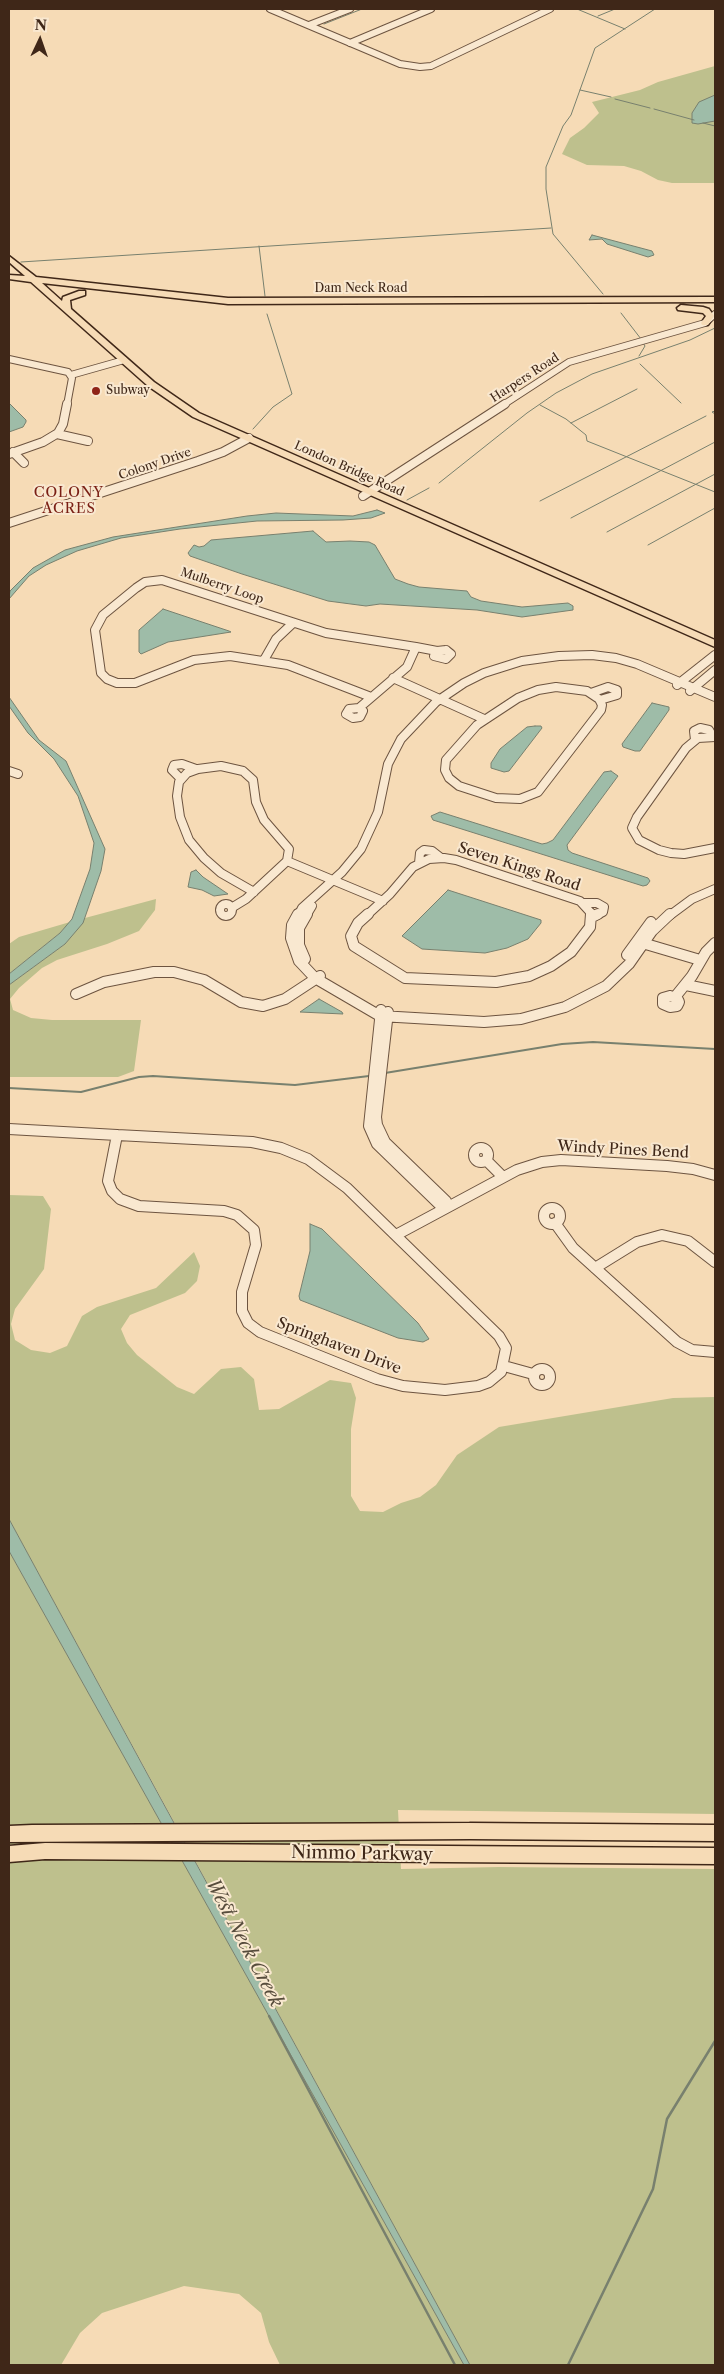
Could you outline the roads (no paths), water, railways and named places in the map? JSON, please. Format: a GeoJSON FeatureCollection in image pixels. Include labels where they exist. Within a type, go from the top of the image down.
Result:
{"type":"FeatureCollection","features":[{"type":"Feature","properties":{"kind":"highway","name":"Nimmo Parkway"},"geometry":{"type":"LineString","coordinates":[[9,1834],[715,1833]]}},
{"type":"Feature","properties":{"kind":"highway","name":"Nimmo Parkway"},"geometry":{"type":"LineString","coordinates":[[9,1854],[45,1851],[715,1856]]}},
{"type":"Feature","properties":{"kind":"main road","name":"London Bridge Road"},"geometry":{"type":"LineString","coordinates":[[9,258],[32,284],[116,358],[172,400],[196,415],[245,440],[715,654]]}},
{"type":"Feature","properties":{"kind":"main road","name":"London Bridge Road"},"geometry":{"type":"LineString","coordinates":[[9,268],[21,279],[32,284]]}},
{"type":"Feature","properties":{"kind":"main road"},"geometry":{"type":"LineString","coordinates":[[9,277],[21,279]]}},
{"type":"Feature","properties":{"kind":"main road","name":"Dam Neck Road"},"geometry":{"type":"LineString","coordinates":[[9,284],[32,284],[244,301],[715,300]]}},
{"type":"Feature","properties":{"kind":"main road","name":"Dam Neck Road"},"geometry":{"type":"LineString","coordinates":[[32,284],[43,288],[170,303],[254,308],[349,310],[715,306]]}},
{"type":"Feature","properties":{"kind":"main road","name":"London Bridge Road"},"geometry":{"type":"LineString","coordinates":[[43,288],[116,358]]}},
{"type":"Feature","properties":{"kind":"main road"},"geometry":{"type":"LineString","coordinates":[[67,309],[66,298],[82,293]]}},
{"type":"Feature","properties":{"kind":"main road"},"geometry":{"type":"LineString","coordinates":[[631,307],[700,309],[710,316],[705,322]]}},
{"type":"Feature","properties":{"kind":"main road","name":"London Bridge Road"},"geometry":{"type":"LineString","coordinates":[[366,494],[715,644]]}},
{"type":"Feature","properties":{"kind":"street"},"geometry":{"type":"LineString","coordinates":[[270,9],[400,64],[414,67],[431,66],[550,9]]}},
{"type":"Feature","properties":{"kind":"street"},"geometry":{"type":"LineString","coordinates":[[309,25],[350,9]]}},
{"type":"Feature","properties":{"kind":"street"},"geometry":{"type":"LineString","coordinates":[[350,43],[431,9]]}},
{"type":"Feature","properties":{"kind":"street","name":"Harpers Road"},"geometry":{"type":"LineString","coordinates":[[366,494],[569,362],[705,322],[715,314]]}},
{"type":"Feature","properties":{"kind":"street"},"geometry":{"type":"LineString","coordinates":[[9,359],[68,372],[116,358]]}},
{"type":"Feature","properties":{"kind":"street"},"geometry":{"type":"LineString","coordinates":[[11,453],[43,442],[57,434],[63,424],[72,380],[68,372]]}},
{"type":"Feature","properties":{"kind":"street"},"geometry":{"type":"LineString","coordinates":[[57,434],[88,441]]}},
{"type":"Feature","properties":{"kind":"street","name":"Colony Drive"},"geometry":{"type":"LineString","coordinates":[[9,523],[152,477],[223,452],[245,440]]}},
{"type":"Feature","properties":{"kind":"street"},"geometry":{"type":"LineString","coordinates":[[11,453],[24,463]]}},
{"type":"Feature","properties":{"kind":"street","name":"Mulberry Loop"},"geometry":{"type":"LineString","coordinates":[[371,697],[301,668],[264,660],[230,656],[203,658],[180,664],[161,674],[135,683],[117,683],[107,679],[101,673],[95,630],[104,615],[136,588],[145,582],[156,580],[172,582],[293,624],[342,637],[437,651]]}},
{"type":"Feature","properties":{"kind":"street"},"geometry":{"type":"LineString","coordinates":[[264,660],[276,639],[293,624]]}},
{"type":"Feature","properties":{"kind":"street"},"geometry":{"type":"LineString","coordinates":[[359,708],[407,667],[416,647]]}},
{"type":"Feature","properties":{"kind":"street"},"geometry":{"type":"LineString","coordinates":[[679,684],[715,654]]}},
{"type":"Feature","properties":{"kind":"street"},"geometry":{"type":"LineString","coordinates":[[715,702],[626,660],[603,656],[572,655],[529,660],[494,669],[464,683],[441,702],[418,726],[402,749],[393,771],[379,829],[362,858],[308,911],[300,928],[302,952],[318,977],[384,1013],[487,1016],[517,1014],[545,1008],[572,998],[602,981],[670,914],[692,899],[715,889]]}},
{"type":"Feature","properties":{"kind":"street"},"geometry":{"type":"LineString","coordinates":[[692,690],[715,670]]}},
{"type":"Feature","properties":{"kind":"street"},"geometry":{"type":"LineString","coordinates":[[391,680],[482,721]]}},
{"type":"Feature","properties":{"kind":"street"},"geometry":{"type":"LineString","coordinates":[[591,692],[600,700],[601,710],[538,792],[520,799],[496,798],[459,786],[447,774],[445,764],[448,755],[482,721],[504,705],[538,690],[565,687],[591,692],[608,687],[618,690],[617,695],[600,700]]}},
{"type":"Feature","properties":{"kind":"street"},"geometry":{"type":"LineString","coordinates":[[692,690],[715,697]]}},
{"type":"Feature","properties":{"kind":"street"},"geometry":{"type":"LineString","coordinates":[[714,737],[695,740],[686,748],[637,817],[632,828],[640,840],[671,854],[684,854],[715,848]]}},
{"type":"Feature","properties":{"kind":"street"},"geometry":{"type":"LineString","coordinates":[[181,778],[172,770],[174,765],[182,764],[196,770]]}},
{"type":"Feature","properties":{"kind":"street"},"geometry":{"type":"LineString","coordinates":[[233,907],[254,892],[287,860],[290,852],[286,843],[267,826],[258,808],[255,786],[251,776],[239,769],[227,766],[196,770],[181,778],[177,788],[178,807],[183,827],[189,840],[204,858],[221,873],[254,892]]}},
{"type":"Feature","properties":{"kind":"street"},"geometry":{"type":"LineString","coordinates":[[9,771],[18,774]]}},
{"type":"Feature","properties":{"kind":"street","name":"Seven Kings Road"},"geometry":{"type":"LineString","coordinates":[[441,858],[456,860],[583,902],[589,908],[592,917],[590,927],[571,952],[551,966],[529,976],[484,982],[412,979],[399,976],[364,955],[352,941],[354,927],[383,901],[410,870],[419,863],[441,858]]}},
{"type":"Feature","properties":{"kind":"street"},"geometry":{"type":"LineString","coordinates":[[287,860],[383,901]]}},
{"type":"Feature","properties":{"kind":"street"},"geometry":{"type":"LineString","coordinates":[[640,942],[649,924],[671,906],[697,890],[715,884]]}},
{"type":"Feature","properties":{"kind":"street"},"geometry":{"type":"LineString","coordinates":[[583,902],[597,903],[604,907],[603,912],[592,917]]}},
{"type":"Feature","properties":{"kind":"street"},"geometry":{"type":"LineString","coordinates":[[640,942],[700,960]]}},
{"type":"Feature","properties":{"kind":"street"},"geometry":{"type":"LineString","coordinates":[[675,997],[686,985],[700,960],[715,943]]}},
{"type":"Feature","properties":{"kind":"street"},"geometry":{"type":"LineString","coordinates":[[76,994],[104,982],[154,972],[174,972],[204,980],[241,1002],[263,1006],[285,999],[318,977]]}},
{"type":"Feature","properties":{"kind":"street"},"geometry":{"type":"LineString","coordinates":[[686,985],[715,991]]}},
{"type":"Feature","properties":{"kind":"street"},"geometry":{"type":"LineString","coordinates":[[384,1013],[368,1117],[371,1133],[377,1144],[448,1207]]}},
{"type":"Feature","properties":{"kind":"street"},"geometry":{"type":"LineString","coordinates":[[9,1129],[252,1142],[295,1153],[332,1174],[499,1336],[506,1348],[504,1366],[532,1374]]}},
{"type":"Feature","properties":{"kind":"street","name":"Springhaven Drive"},"geometry":{"type":"LineString","coordinates":[[116,1135],[108,1181],[112,1191],[120,1199],[139,1206],[224,1211],[237,1216],[254,1230],[256,1244],[242,1292],[242,1311],[248,1322],[260,1332],[377,1379],[412,1388],[445,1390],[478,1386],[496,1377],[504,1366]]}},
{"type":"Feature","properties":{"kind":"street"},"geometry":{"type":"LineString","coordinates":[[486,1160],[503,1177]]}},
{"type":"Feature","properties":{"kind":"street","name":"Windy Pines Bend"},"geometry":{"type":"LineString","coordinates":[[396,1236],[503,1177],[533,1164],[561,1160],[681,1167],[715,1175]]}},
{"type":"Feature","properties":{"kind":"street"},"geometry":{"type":"LineString","coordinates":[[555,1223],[570,1244],[677,1342],[692,1350],[715,1352]]}},
{"type":"Feature","properties":{"kind":"street"},"geometry":{"type":"LineString","coordinates":[[595,1268],[637,1242],[662,1235],[688,1241],[715,1262]]}},
{"type":"Feature","properties":{"kind":"waterway"},"geometry":{"type":"LineString","coordinates":[[324,24],[362,9]]}},
{"type":"Feature","properties":{"kind":"waterway"},"geometry":{"type":"LineString","coordinates":[[577,9],[625,29]]}},
{"type":"Feature","properties":{"kind":"waterway"},"geometry":{"type":"LineString","coordinates":[[598,16],[615,9]]}},
{"type":"Feature","properties":{"kind":"waterway"},"geometry":{"type":"LineString","coordinates":[[625,29],[655,9]]}},
{"type":"Feature","properties":{"kind":"waterway"},"geometry":{"type":"LineString","coordinates":[[603,294],[553,234],[546,189],[546,167],[563,126],[571,115],[595,48],[625,29]]}},
{"type":"Feature","properties":{"kind":"waterway"},"geometry":{"type":"LineString","coordinates":[[580,90],[611,97]]}},
{"type":"Feature","properties":{"kind":"waterway"},"geometry":{"type":"LineString","coordinates":[[615,99],[650,108]]}},
{"type":"Feature","properties":{"kind":"waterway"},"geometry":{"type":"LineString","coordinates":[[654,109],[694,120]]}},
{"type":"Feature","properties":{"kind":"waterway"},"geometry":{"type":"LineString","coordinates":[[703,123],[715,126]]}},
{"type":"Feature","properties":{"kind":"waterway"},"geometry":{"type":"LineString","coordinates":[[259,247],[551,228]]}},
{"type":"Feature","properties":{"kind":"waterway"},"geometry":{"type":"LineString","coordinates":[[21,262],[259,247]]}},
{"type":"Feature","properties":{"kind":"waterway"},"geometry":{"type":"LineString","coordinates":[[259,247],[265,296]]}},
{"type":"Feature","properties":{"kind":"waterway"},"geometry":{"type":"LineString","coordinates":[[621,313],[641,339]]}},
{"type":"Feature","properties":{"kind":"waterway"},"geometry":{"type":"LineString","coordinates":[[253,429],[273,407],[292,394],[267,314]]}},
{"type":"Feature","properties":{"kind":"waterway"},"geometry":{"type":"LineString","coordinates":[[439,483],[527,413],[556,393],[592,374],[690,340],[715,328]]}},
{"type":"Feature","properties":{"kind":"waterway"},"geometry":{"type":"LineString","coordinates":[[639,356],[645,346],[643,343]]}},
{"type":"Feature","properties":{"kind":"waterway"},"geometry":{"type":"LineString","coordinates":[[640,364],[681,403]]}},
{"type":"Feature","properties":{"kind":"waterway"},"geometry":{"type":"LineString","coordinates":[[571,423],[637,389]]}},
{"type":"Feature","properties":{"kind":"waterway"},"geometry":{"type":"LineString","coordinates":[[540,405],[571,423]]}},
{"type":"Feature","properties":{"kind":"waterway"},"geometry":{"type":"LineString","coordinates":[[715,411],[712,412],[715,414]]}},
{"type":"Feature","properties":{"kind":"waterway"},"geometry":{"type":"LineString","coordinates":[[626,457],[706,416]]}},
{"type":"Feature","properties":{"kind":"waterway"},"geometry":{"type":"LineString","coordinates":[[571,423],[586,435],[587,441],[626,457]]}},
{"type":"Feature","properties":{"kind":"waterway"},"geometry":{"type":"LineString","coordinates":[[661,470],[715,442]]}},
{"type":"Feature","properties":{"kind":"waterway"},"geometry":{"type":"LineString","coordinates":[[540,501],[626,457]]}},
{"type":"Feature","properties":{"kind":"waterway"},"geometry":{"type":"LineString","coordinates":[[626,457],[661,470]]}},
{"type":"Feature","properties":{"kind":"waterway"},"geometry":{"type":"LineString","coordinates":[[571,518],[661,470]]}},
{"type":"Feature","properties":{"kind":"waterway"},"geometry":{"type":"LineString","coordinates":[[661,470],[696,484]]}},
{"type":"Feature","properties":{"kind":"waterway"},"geometry":{"type":"LineString","coordinates":[[696,484],[715,474]]}},
{"type":"Feature","properties":{"kind":"waterway"},"geometry":{"type":"LineString","coordinates":[[607,532],[696,484]]}},
{"type":"Feature","properties":{"kind":"waterway"},"geometry":{"type":"LineString","coordinates":[[696,484],[715,492]]}},
{"type":"Feature","properties":{"kind":"waterway"},"geometry":{"type":"LineString","coordinates":[[407,500],[429,488]]}},
{"type":"Feature","properties":{"kind":"waterway"},"geometry":{"type":"LineString","coordinates":[[648,545],[715,508]]}},
{"type":"Feature","properties":{"kind":"waterway"},"geometry":{"type":"LineString","coordinates":[[385,1073],[562,1044],[593,1042],[715,1049]]}},
{"type":"Feature","properties":{"kind":"waterway"},"geometry":{"type":"LineString","coordinates":[[9,1088],[81,1092],[139,1077],[153,1076],[295,1085],[369,1076]]}},
{"type":"Feature","properties":{"kind":"waterway","name":"West Neck Creek"},"geometry":{"type":"LineString","coordinates":[[269,2016],[455,2365]]}},
{"type":"Feature","properties":{"kind":"waterway"},"geometry":{"type":"LineString","coordinates":[[568,2365],[653,2189],[667,2119],[715,2041]]}},
{"type":"Feature","properties":{"kind":"place","name":"Subway"},"geometry":{"type":"Point","coordinates":[96,391]}},
{"type":"Feature","properties":{"kind":"district","name":"COLONY ACRES"},"geometry":{"type":"Point","coordinates":[69,502]}}]}
